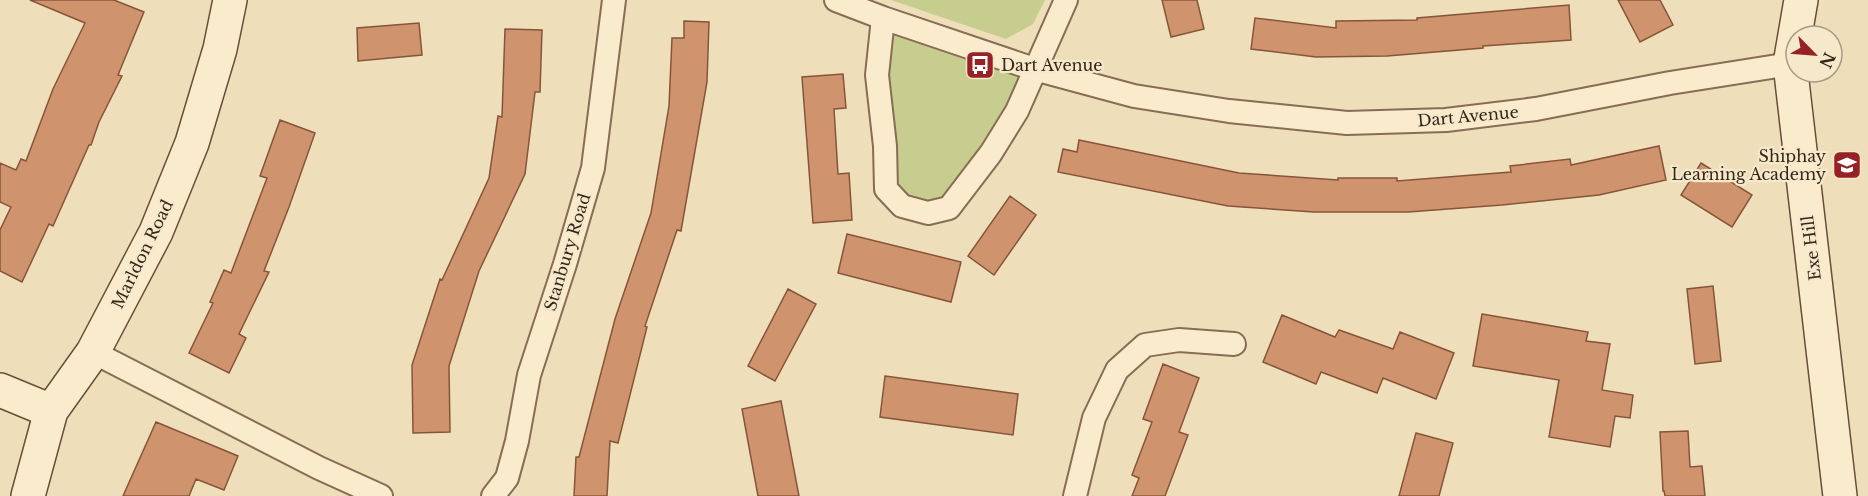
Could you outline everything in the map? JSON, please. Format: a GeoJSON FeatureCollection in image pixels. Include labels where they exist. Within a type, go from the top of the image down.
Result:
{"type":"FeatureCollection","features":[{"type":"Feature","properties":{"kind":"street","name":"Marldon Road"},"geometry":{"type":"LineString","coordinates":[[28,496],[51,411],[93,352],[156,232],[192,143],[220,48],[230,0]]}},
{"type":"Feature","properties":{"kind":"street","name":"Stanbury Road"},"geometry":{"type":"LineString","coordinates":[[493,496],[507,478],[517,441],[529,375],[593,168],[614,0]]}},
{"type":"Feature","properties":{"kind":"street","name":"Dart Avenue"},"geometry":{"type":"LineString","coordinates":[[836,0],[1034,69],[1134,96],[1229,111],[1347,123],[1446,120],[1536,109],[1670,83],[1784,65]]}},
{"type":"Feature","properties":{"kind":"street"},"geometry":{"type":"LineString","coordinates":[[883,18],[877,75],[885,146],[886,189],[902,206],[928,213],[949,208],[991,153],[1017,111],[1066,0]]}},
{"type":"Feature","properties":{"kind":"street","name":"Exe Hill"},"geometry":{"type":"LineString","coordinates":[[1797,24],[1801,0]]}},
{"type":"Feature","properties":{"kind":"street","name":"Exe Hill"},"geometry":{"type":"LineString","coordinates":[[1792,84],[1840,496]]}},
{"type":"Feature","properties":{"kind":"street"},"geometry":{"type":"LineString","coordinates":[[1075,496],[1094,418],[1117,370],[1145,345],[1179,340],[1234,344]]}},
{"type":"Feature","properties":{"kind":"street"},"geometry":{"type":"LineString","coordinates":[[93,352],[319,468],[381,496]]}},
{"type":"Feature","properties":{"kind":"street"},"geometry":{"type":"LineString","coordinates":[[0,390],[51,411]]}},
{"type":"Feature","properties":{"kind":"green space"},"geometry":{"type":"Polygon","coordinates":[[[891,0],[1045,0],[1033,24],[1006,39],[891,0]]]}},
{"type":"Feature","properties":{"kind":"green space"},"geometry":{"type":"Polygon","coordinates":[[[883,18],[1034,69],[991,153],[928,213],[886,189],[883,18]]]}},
{"type":"Feature","properties":{"kind":"building"},"geometry":{"type":"Polygon","coordinates":[[[30,0],[114,0],[144,12],[118,75],[122,76],[99,122],[91,145],[89,145],[53,226],[49,224],[22,282],[0,271],[0,230],[11,207],[0,202],[0,163],[16,170],[21,159],[26,161],[53,89],[85,23],[30,0]]]}},
{"type":"Feature","properties":{"kind":"building"},"geometry":{"type":"Polygon","coordinates":[[[1162,0],[1197,0],[1204,29],[1171,37],[1162,0]]]}},
{"type":"Feature","properties":{"kind":"building"},"geometry":{"type":"Polygon","coordinates":[[[1618,0],[1660,0],[1673,25],[1640,42],[1618,0]]]}},
{"type":"Feature","properties":{"kind":"building"},"geometry":{"type":"Polygon","coordinates":[[[1569,5],[1571,40],[1387,56],[1316,57],[1251,49],[1255,18],[1336,28],[1336,21],[1417,20],[1417,18],[1569,5]]]}},
{"type":"Feature","properties":{"kind":"building"},"geometry":{"type":"Polygon","coordinates":[[[684,21],[709,22],[707,82],[681,231],[677,230],[645,326],[647,327],[618,443],[610,441],[607,496],[574,496],[576,457],[579,457],[615,319],[651,213],[669,106],[672,38],[684,38],[684,21]]]}},
{"type":"Feature","properties":{"kind":"building"},"geometry":{"type":"Polygon","coordinates":[[[419,23],[422,55],[358,61],[357,28],[419,23]]]}},
{"type":"Feature","properties":{"kind":"building"},"geometry":{"type":"Polygon","coordinates":[[[505,29],[542,30],[540,92],[535,92],[525,174],[479,271],[449,366],[450,432],[413,433],[412,365],[440,279],[442,280],[489,178],[498,116],[502,117],[505,29]]]}},
{"type":"Feature","properties":{"kind":"building"},"geometry":{"type":"Polygon","coordinates":[[[843,74],[846,108],[834,109],[838,174],[849,173],[852,220],[813,223],[802,77],[843,74]]]}},
{"type":"Feature","properties":{"kind":"building"},"geometry":{"type":"Polygon","coordinates":[[[280,120],[315,133],[264,271],[269,272],[239,334],[246,338],[229,373],[189,353],[213,303],[210,302],[224,270],[231,273],[267,178],[260,176],[280,120]]]}},
{"type":"Feature","properties":{"kind":"building"},"geometry":{"type":"Polygon","coordinates":[[[1079,140],[1239,173],[1338,180],[1338,178],[1397,178],[1397,181],[1511,172],[1510,166],[1570,159],[1571,165],[1659,146],[1666,180],[1599,195],[1502,205],[1408,212],[1314,212],[1228,206],[1058,172],[1063,149],[1077,152],[1079,140]]]}},
{"type":"Feature","properties":{"kind":"building"},"geometry":{"type":"Polygon","coordinates":[[[1701,163],[1752,195],[1732,227],[1681,195],[1701,163]]]}},
{"type":"Feature","properties":{"kind":"building"},"geometry":{"type":"Polygon","coordinates":[[[1010,196],[1036,215],[994,275],[968,256],[1010,196]]]}},
{"type":"Feature","properties":{"kind":"building"},"geometry":{"type":"Polygon","coordinates":[[[847,234],[961,262],[951,302],[838,273],[847,234]]]}},
{"type":"Feature","properties":{"kind":"building"},"geometry":{"type":"Polygon","coordinates":[[[1713,286],[1721,361],[1695,364],[1687,289],[1713,286]]]}},
{"type":"Feature","properties":{"kind":"building"},"geometry":{"type":"Polygon","coordinates":[[[788,289],[816,304],[775,381],[748,366],[788,289]]]}},
{"type":"Feature","properties":{"kind":"building"},"geometry":{"type":"Polygon","coordinates":[[[1482,314],[1588,332],[1586,341],[1610,344],[1602,390],[1633,395],[1630,418],[1615,416],[1610,447],[1549,437],[1559,380],[1473,366],[1482,314]]]}},
{"type":"Feature","properties":{"kind":"building"},"geometry":{"type":"Polygon","coordinates":[[[1282,315],[1335,337],[1339,330],[1393,349],[1400,332],[1454,353],[1436,399],[1383,378],[1377,393],[1321,372],[1316,384],[1263,362],[1282,315]]]}},
{"type":"Feature","properties":{"kind":"building"},"geometry":{"type":"Polygon","coordinates":[[[1163,364],[1199,378],[1179,432],[1188,435],[1165,496],[1132,496],[1139,478],[1132,475],[1152,422],[1143,419],[1163,364]]]}},
{"type":"Feature","properties":{"kind":"building"},"geometry":{"type":"Polygon","coordinates":[[[885,376],[1018,394],[1013,435],[880,417],[885,376]]]}},
{"type":"Feature","properties":{"kind":"building"},"geometry":{"type":"Polygon","coordinates":[[[781,401],[799,496],[758,496],[742,409],[781,401]]]}},
{"type":"Feature","properties":{"kind":"building"},"geometry":{"type":"Polygon","coordinates":[[[156,422],[238,456],[224,490],[196,479],[189,496],[123,496],[156,422]]]}},
{"type":"Feature","properties":{"kind":"building"},"geometry":{"type":"Polygon","coordinates":[[[1688,431],[1690,467],[1702,466],[1705,496],[1665,496],[1660,432],[1688,431]]]}},
{"type":"Feature","properties":{"kind":"building"},"geometry":{"type":"Polygon","coordinates":[[[1416,433],[1453,443],[1439,496],[1399,496],[1416,433]]]}},
{"type":"Feature","properties":{"kind":"place","name":"Dart Avenue"},"geometry":{"type":"Point","coordinates":[980,65]}},
{"type":"Feature","properties":{"kind":"place","name":"Shiphay Learning Academy"},"geometry":{"type":"Point","coordinates":[1847,165]}}]}
